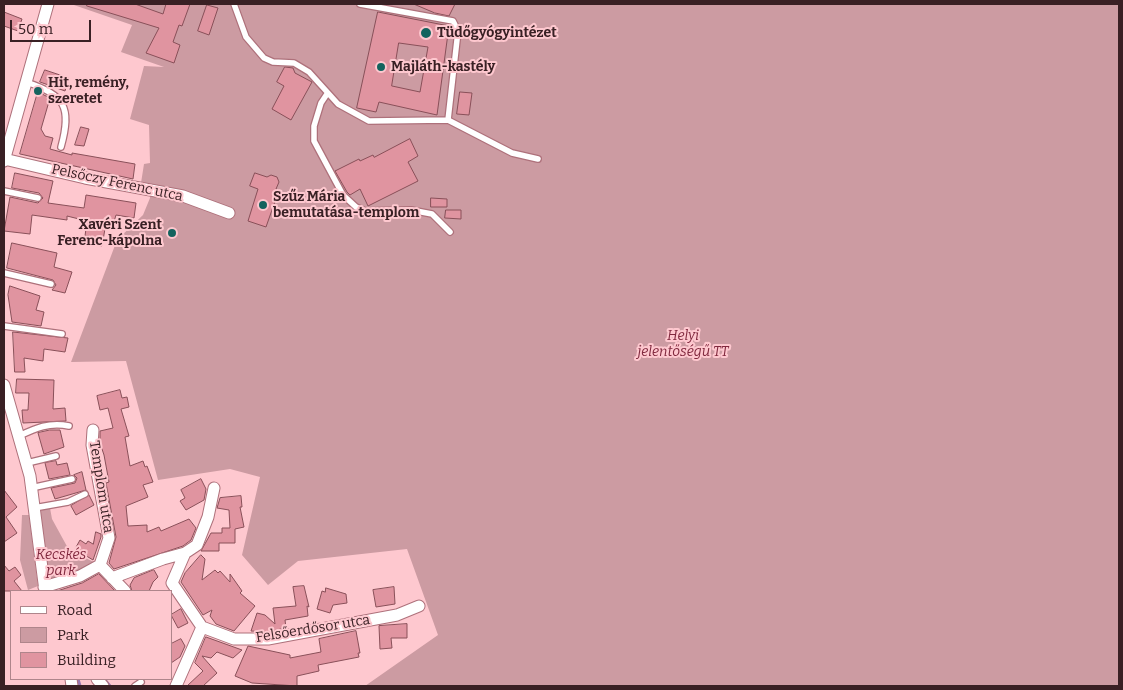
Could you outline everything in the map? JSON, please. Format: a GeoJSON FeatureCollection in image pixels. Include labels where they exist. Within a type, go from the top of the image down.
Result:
{"type":"FeatureCollection","features":[{"type":"Feature","properties":{"kind":"street"},"geometry":{"type":"LineString","coordinates":[[4,160],[7,134],[26,82],[48,4]]}},
{"type":"Feature","properties":{"kind":"street","name":"Pelsőczy Ferenc utca"},"geometry":{"type":"LineString","coordinates":[[4,160],[85,178],[184,196],[229,213]]}},
{"type":"Feature","properties":{"kind":"street"},"geometry":{"type":"LineString","coordinates":[[4,385],[27,463],[45,589],[80,576],[100,565],[124,590]]}},
{"type":"Feature","properties":{"kind":"street","name":"Templom utca"},"geometry":{"type":"LineString","coordinates":[[93,430],[92,445],[109,538],[100,565]]}},
{"type":"Feature","properties":{"kind":"street"},"geometry":{"type":"LineString","coordinates":[[112,578],[163,559],[186,553],[197,545],[208,517],[214,488]]}},
{"type":"Feature","properties":{"kind":"street"},"geometry":{"type":"LineString","coordinates":[[174,682],[202,627],[172,583],[186,553]]}},
{"type":"Feature","properties":{"kind":"street","name":"Felsőerdősor utca"},"geometry":{"type":"LineString","coordinates":[[202,627],[234,639],[268,639],[397,615],[419,606]]}},
{"type":"Feature","properties":{"kind":"lane"},"geometry":{"type":"LineString","coordinates":[[234,4],[240,24],[253,48],[264,58],[273,62],[294,63],[309,72],[338,104],[369,121],[448,120],[512,153],[538,159]]}},
{"type":"Feature","properties":{"kind":"lane"},"geometry":{"type":"LineString","coordinates":[[360,4],[370,4],[453,21],[458,32],[448,120]]}},
{"type":"Feature","properties":{"kind":"lane"},"geometry":{"type":"LineString","coordinates":[[26,82],[51,92],[62,103],[65,131],[61,147]]}},
{"type":"Feature","properties":{"kind":"lane"},"geometry":{"type":"LineString","coordinates":[[327,94],[321,104],[314,126],[314,141],[343,195],[356,207],[366,211],[411,210],[432,214],[450,232]]}},
{"type":"Feature","properties":{"kind":"lane"},"geometry":{"type":"LineString","coordinates":[[4,191],[38,198]]}},
{"type":"Feature","properties":{"kind":"lane"},"geometry":{"type":"LineString","coordinates":[[4,273],[51,284]]}},
{"type":"Feature","properties":{"kind":"lane"},"geometry":{"type":"LineString","coordinates":[[4,326],[62,334]]}},
{"type":"Feature","properties":{"kind":"lane"},"geometry":{"type":"LineString","coordinates":[[19,436],[36,427],[60,424],[69,426]]}},
{"type":"Feature","properties":{"kind":"lane"},"geometry":{"type":"LineString","coordinates":[[27,463],[56,456]]}},
{"type":"Feature","properties":{"kind":"lane"},"geometry":{"type":"LineString","coordinates":[[31,488],[72,479]]}},
{"type":"Feature","properties":{"kind":"lane"},"geometry":{"type":"LineString","coordinates":[[34,508],[68,502],[85,494]]}},
{"type":"Feature","properties":{"kind":"lane"},"geometry":{"type":"LineString","coordinates":[[135,686],[141,682]]}},
{"type":"Feature","properties":{"kind":"green space","name":"Helyi jelentőségű TT"},"geometry":{"type":"Polygon","coordinates":[[[71,4],[1119,4],[1119,686],[365,686],[438,635],[407,549],[298,561],[268,585],[242,555],[260,477],[230,469],[158,480],[126,361],[71,362],[117,240],[143,215],[150,198],[150,185],[141,183],[144,164],[150,163],[149,125],[130,119],[144,66],[164,67],[121,52],[132,25],[71,4]]]}},
{"type":"Feature","properties":{"kind":"green space","name":"Kecskés park"},"geometry":{"type":"Polygon","coordinates":[[[50,508],[52,519],[69,550],[100,565],[55,580],[48,579],[39,511],[50,508]]]}},
{"type":"Feature","properties":{"kind":"green space"},"geometry":{"type":"Polygon","coordinates":[[[22,515],[29,515],[38,586],[28,590],[20,560],[22,515]]]}},
{"type":"Feature","properties":{"kind":"building"},"geometry":{"type":"Polygon","coordinates":[[[87,4],[135,4],[163,14],[166,4],[190,4],[182,26],[179,25],[173,42],[180,45],[174,63],[146,53],[159,28],[87,6],[87,4]]]}},
{"type":"Feature","properties":{"kind":"building"},"geometry":{"type":"Polygon","coordinates":[[[414,4],[455,4],[449,16],[435,13],[414,4]]]}},
{"type":"Feature","properties":{"kind":"building"},"geometry":{"type":"Polygon","coordinates":[[[207,5],[218,8],[209,35],[198,31],[207,5]]]}},
{"type":"Feature","properties":{"kind":"building"},"geometry":{"type":"Polygon","coordinates":[[[4,12],[22,19],[18,31],[4,26],[4,12]]]}},
{"type":"Feature","properties":{"kind":"building","name":"Majláth-kastély"},"geometry":{"type":"Polygon","coordinates":[[[378,12],[449,26],[437,115],[379,102],[376,112],[357,108],[378,12]],[[399,43],[392,86],[420,92],[428,47],[399,43]]]}},
{"type":"Feature","properties":{"kind":"building"},"geometry":{"type":"Polygon","coordinates":[[[285,67],[293,68],[295,73],[312,82],[291,120],[272,109],[284,86],[277,82],[285,67]]]}},
{"type":"Feature","properties":{"kind":"building"},"geometry":{"type":"Polygon","coordinates":[[[45,70],[69,78],[65,91],[40,82],[45,70]]]}},
{"type":"Feature","properties":{"kind":"building"},"geometry":{"type":"Polygon","coordinates":[[[38,92],[50,98],[41,129],[45,136],[53,138],[50,149],[72,155],[72,153],[135,164],[133,179],[20,154],[38,92]]]}},
{"type":"Feature","properties":{"kind":"building"},"geometry":{"type":"Polygon","coordinates":[[[460,92],[472,93],[469,115],[457,114],[460,92]]]}},
{"type":"Feature","properties":{"kind":"building"},"geometry":{"type":"Polygon","coordinates":[[[81,127],[89,129],[84,146],[75,145],[81,127]]]}},
{"type":"Feature","properties":{"kind":"building"},"geometry":{"type":"Polygon","coordinates":[[[410,139],[418,156],[408,162],[418,181],[368,206],[360,189],[350,195],[347,192],[335,171],[359,159],[360,161],[373,155],[374,157],[410,139]]]}},
{"type":"Feature","properties":{"kind":"building"},"geometry":{"type":"Polygon","coordinates":[[[15,173],[53,181],[48,203],[84,208],[86,195],[136,203],[134,218],[116,215],[113,225],[106,223],[102,246],[88,244],[89,236],[85,236],[87,221],[67,216],[67,220],[32,215],[30,234],[4,231],[10,197],[38,203],[43,198],[39,193],[12,188],[15,173]]]}},
{"type":"Feature","properties":{"kind":"building","name":"Szűz Mária bemutatása-templom"},"geometry":{"type":"Polygon","coordinates":[[[255,173],[267,177],[271,175],[277,177],[279,182],[276,189],[279,190],[266,227],[248,221],[258,189],[250,186],[255,173]]]}},
{"type":"Feature","properties":{"kind":"building"},"geometry":{"type":"Polygon","coordinates":[[[431,198],[447,199],[447,207],[431,207],[431,198]]]}},
{"type":"Feature","properties":{"kind":"building"},"geometry":{"type":"Polygon","coordinates":[[[446,210],[461,210],[461,219],[445,218],[446,210]]]}},
{"type":"Feature","properties":{"kind":"building"},"geometry":{"type":"Polygon","coordinates":[[[12,243],[57,253],[54,267],[72,272],[65,293],[52,290],[56,285],[53,280],[7,268],[12,243]]]}},
{"type":"Feature","properties":{"kind":"building"},"geometry":{"type":"Polygon","coordinates":[[[10,286],[40,296],[36,310],[44,312],[41,326],[12,322],[8,295],[10,286]]]}},
{"type":"Feature","properties":{"kind":"building"},"geometry":{"type":"Polygon","coordinates":[[[13,332],[68,338],[65,352],[44,349],[43,361],[24,358],[25,372],[15,372],[13,332]]]}},
{"type":"Feature","properties":{"kind":"building"},"geometry":{"type":"Polygon","coordinates":[[[17,379],[54,380],[53,409],[65,408],[66,421],[23,423],[22,410],[28,410],[29,393],[16,393],[17,379]]]}},
{"type":"Feature","properties":{"kind":"building"},"geometry":{"type":"Polygon","coordinates":[[[120,390],[122,398],[127,397],[129,407],[121,409],[129,436],[125,437],[130,466],[143,461],[153,482],[143,485],[148,497],[126,506],[128,526],[147,525],[147,532],[159,527],[161,531],[189,519],[196,528],[191,540],[183,546],[114,569],[109,563],[116,537],[106,483],[109,482],[100,443],[100,431],[113,428],[108,408],[100,410],[97,396],[120,390]]]}},
{"type":"Feature","properties":{"kind":"building"},"geometry":{"type":"Polygon","coordinates":[[[60,430],[64,447],[44,454],[38,433],[60,430]]]}},
{"type":"Feature","properties":{"kind":"building"},"geometry":{"type":"Polygon","coordinates":[[[56,461],[57,465],[67,463],[70,475],[49,479],[45,463],[56,461]]]}},
{"type":"Feature","properties":{"kind":"building"},"geometry":{"type":"Polygon","coordinates":[[[82,472],[86,490],[55,499],[51,488],[75,483],[77,478],[74,475],[82,472]]]}},
{"type":"Feature","properties":{"kind":"building"},"geometry":{"type":"Polygon","coordinates":[[[201,479],[206,489],[204,500],[186,510],[180,501],[185,498],[181,490],[201,479]]]}},
{"type":"Feature","properties":{"kind":"building"},"geometry":{"type":"Polygon","coordinates":[[[4,490],[17,507],[6,517],[17,533],[4,542],[4,490]]]}},
{"type":"Feature","properties":{"kind":"building"},"geometry":{"type":"Polygon","coordinates":[[[89,495],[94,505],[76,515],[71,506],[89,495]]]}},
{"type":"Feature","properties":{"kind":"building"},"geometry":{"type":"Polygon","coordinates":[[[241,496],[242,507],[240,507],[244,527],[235,529],[235,543],[219,543],[219,551],[201,551],[211,533],[222,533],[222,528],[230,528],[229,510],[217,508],[220,498],[241,496]]]}},
{"type":"Feature","properties":{"kind":"building"},"geometry":{"type":"Polygon","coordinates":[[[96,532],[101,534],[101,537],[93,560],[75,549],[80,540],[86,544],[88,541],[93,544],[96,532]]]}},
{"type":"Feature","properties":{"kind":"building"},"geometry":{"type":"Polygon","coordinates":[[[201,555],[205,559],[202,580],[215,570],[218,573],[220,571],[230,582],[230,574],[242,591],[240,593],[255,606],[234,631],[216,624],[210,616],[212,610],[203,615],[181,582],[185,573],[201,555]]]}},
{"type":"Feature","properties":{"kind":"building"},"geometry":{"type":"Polygon","coordinates":[[[4,565],[9,571],[15,567],[21,575],[14,581],[21,590],[4,591],[4,565]]]}},
{"type":"Feature","properties":{"kind":"building"},"geometry":{"type":"Polygon","coordinates":[[[154,570],[158,577],[149,590],[132,590],[130,585],[134,578],[154,570]]]}},
{"type":"Feature","properties":{"kind":"building"},"geometry":{"type":"Polygon","coordinates":[[[99,574],[114,590],[60,590],[82,583],[99,574]]]}},
{"type":"Feature","properties":{"kind":"building"},"geometry":{"type":"Polygon","coordinates":[[[304,586],[309,607],[307,606],[308,616],[285,620],[286,628],[267,632],[251,631],[257,613],[265,615],[275,624],[273,608],[296,606],[293,587],[304,586]]]}},
{"type":"Feature","properties":{"kind":"building"},"geometry":{"type":"Polygon","coordinates":[[[394,587],[395,604],[376,607],[373,590],[394,587]]]}},
{"type":"Feature","properties":{"kind":"building"},"geometry":{"type":"Polygon","coordinates":[[[326,588],[346,594],[347,603],[333,605],[330,613],[317,609],[322,591],[325,592],[326,588]]]}},
{"type":"Feature","properties":{"kind":"building"},"geometry":{"type":"Polygon","coordinates":[[[181,609],[188,623],[178,628],[172,614],[181,609]]]}},
{"type":"Feature","properties":{"kind":"building"},"geometry":{"type":"Polygon","coordinates":[[[407,624],[407,638],[391,638],[392,648],[380,649],[379,626],[407,624]]]}},
{"type":"Feature","properties":{"kind":"building"},"geometry":{"type":"Polygon","coordinates":[[[356,631],[359,657],[318,665],[319,671],[297,676],[297,686],[252,683],[235,676],[248,646],[290,655],[290,658],[321,652],[319,639],[356,631]]]}},
{"type":"Feature","properties":{"kind":"building"},"geometry":{"type":"Polygon","coordinates":[[[206,637],[242,650],[233,658],[217,652],[211,658],[202,656],[217,673],[203,686],[187,686],[203,671],[195,663],[206,637]]]}},
{"type":"Feature","properties":{"kind":"building"},"geometry":{"type":"Polygon","coordinates":[[[181,639],[185,646],[180,657],[172,662],[172,644],[181,639]]]}},
{"type":"Feature","properties":{"kind":"waterway"},"geometry":{"type":"LineString","coordinates":[[78,680],[80,686]]}},
{"type":"Feature","properties":{"kind":"waterway"},"geometry":{"type":"LineString","coordinates":[[105,680],[110,686]]}},
{"type":"Feature","properties":{"kind":"place","name":"Tüdőgyógyintézet"},"geometry":{"type":"Point","coordinates":[426,33]}},
{"type":"Feature","properties":{"kind":"place","name":"Majláth-kastély"},"geometry":{"type":"Point","coordinates":[381,67]}},
{"type":"Feature","properties":{"kind":"place","name":"Hit, remény, szeretet"},"geometry":{"type":"Point","coordinates":[38,91]}},
{"type":"Feature","properties":{"kind":"place","name":"Szűz Mária bemutatása-templom"},"geometry":{"type":"Point","coordinates":[263,205]}},
{"type":"Feature","properties":{"kind":"place","name":"Xavéri Szent Ferenc-kápolna"},"geometry":{"type":"Point","coordinates":[172,233]}}]}
